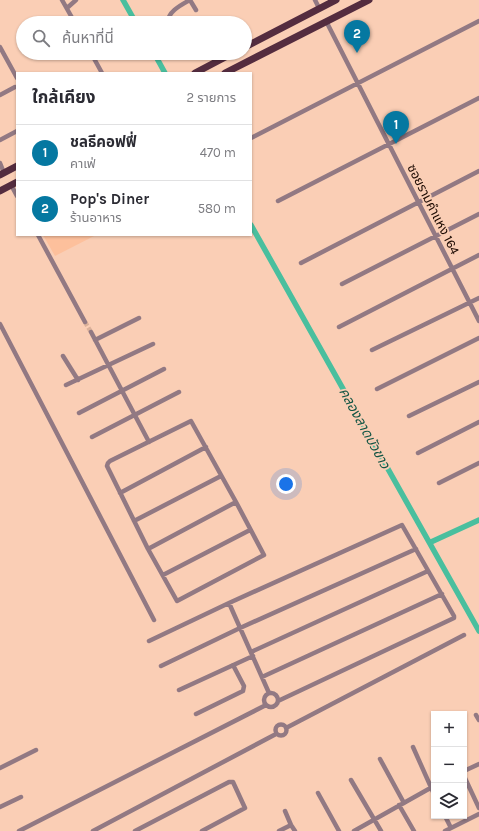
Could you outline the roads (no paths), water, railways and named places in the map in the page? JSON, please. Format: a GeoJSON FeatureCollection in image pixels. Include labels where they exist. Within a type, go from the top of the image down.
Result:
{"type":"FeatureCollection","features":[{"type":"Feature","properties":{"kind":"main road"},"geometry":{"type":"LineString","coordinates":[[252,43],[336,0]]}},
{"type":"Feature","properties":{"kind":"main road"},"geometry":{"type":"LineString","coordinates":[[252,59],[369,0]]}},
{"type":"Feature","properties":{"kind":"main road"},"geometry":{"type":"LineString","coordinates":[[197,72],[220,60]]}},
{"type":"Feature","properties":{"kind":"main road"},"geometry":{"type":"LineString","coordinates":[[227,72],[250,60]]}},
{"type":"Feature","properties":{"kind":"main road"},"geometry":{"type":"LineString","coordinates":[[0,191],[15,183],[11,180],[8,171]]}},
{"type":"Feature","properties":{"kind":"main road"},"geometry":{"type":"LineString","coordinates":[[0,183],[0,191]]}},
{"type":"Feature","properties":{"kind":"street"},"geometry":{"type":"LineString","coordinates":[[62,0],[71,16]]}},
{"type":"Feature","properties":{"kind":"street"},"geometry":{"type":"LineString","coordinates":[[67,8],[76,0]]}},
{"type":"Feature","properties":{"kind":"street"},"geometry":{"type":"LineString","coordinates":[[169,16],[183,3],[190,0],[196,10]]}},
{"type":"Feature","properties":{"kind":"street"},"geometry":{"type":"LineString","coordinates":[[315,0],[319,8]]}},
{"type":"Feature","properties":{"kind":"street","name":"ซอยรามคำแหง 164"},"geometry":{"type":"LineString","coordinates":[[326,21],[479,320]]}},
{"type":"Feature","properties":{"kind":"street"},"geometry":{"type":"LineString","coordinates":[[252,137],[479,22]]}},
{"type":"Feature","properties":{"kind":"street"},"geometry":{"type":"LineString","coordinates":[[0,46],[16,76]]}},
{"type":"Feature","properties":{"kind":"street"},"geometry":{"type":"LineString","coordinates":[[95,60],[101,72]]}},
{"type":"Feature","properties":{"kind":"street"},"geometry":{"type":"LineString","coordinates":[[0,95],[15,87]]}},
{"type":"Feature","properties":{"kind":"street"},"geometry":{"type":"LineString","coordinates":[[278,201],[479,98]]}},
{"type":"Feature","properties":{"kind":"street"},"geometry":{"type":"LineString","coordinates":[[0,140],[16,132]]}},
{"type":"Feature","properties":{"kind":"street"},"geometry":{"type":"LineString","coordinates":[[0,163],[8,171]]}},
{"type":"Feature","properties":{"kind":"street"},"geometry":{"type":"LineString","coordinates":[[301,263],[479,171]]}},
{"type":"Feature","properties":{"kind":"street"},"geometry":{"type":"LineString","coordinates":[[342,284],[479,214]]}},
{"type":"Feature","properties":{"kind":"street"},"geometry":{"type":"LineString","coordinates":[[39,236],[86,322]]}},
{"type":"Feature","properties":{"kind":"street"},"geometry":{"type":"LineString","coordinates":[[339,327],[479,255]]}},
{"type":"Feature","properties":{"kind":"street"},"geometry":{"type":"LineString","coordinates":[[372,350],[479,298]]}},
{"type":"Feature","properties":{"kind":"street"},"geometry":{"type":"LineString","coordinates":[[95,340],[139,318]]}},
{"type":"Feature","properties":{"kind":"street"},"geometry":{"type":"LineString","coordinates":[[0,324],[154,620]]}},
{"type":"Feature","properties":{"kind":"street"},"geometry":{"type":"LineString","coordinates":[[91,332],[121,392],[149,442]]}},
{"type":"Feature","properties":{"kind":"street"},"geometry":{"type":"LineString","coordinates":[[377,389],[479,338]]}},
{"type":"Feature","properties":{"kind":"street"},"geometry":{"type":"LineString","coordinates":[[66,386],[153,344]]}},
{"type":"Feature","properties":{"kind":"street"},"geometry":{"type":"LineString","coordinates":[[63,356],[78,380]]}},
{"type":"Feature","properties":{"kind":"street"},"geometry":{"type":"LineString","coordinates":[[79,413],[164,369]]}},
{"type":"Feature","properties":{"kind":"street"},"geometry":{"type":"LineString","coordinates":[[409,416],[479,382]]}},
{"type":"Feature","properties":{"kind":"street"},"geometry":{"type":"LineString","coordinates":[[92,437],[179,392]]}},
{"type":"Feature","properties":{"kind":"street"},"geometry":{"type":"LineString","coordinates":[[191,421],[264,556],[177,601],[148,549],[107,466],[108,463],[149,442],[191,421]]}},
{"type":"Feature","properties":{"kind":"street"},"geometry":{"type":"LineString","coordinates":[[418,453],[479,422]]}},
{"type":"Feature","properties":{"kind":"street"},"geometry":{"type":"LineString","coordinates":[[120,493],[206,448]]}},
{"type":"Feature","properties":{"kind":"street"},"geometry":{"type":"LineString","coordinates":[[439,483],[479,463]]}},
{"type":"Feature","properties":{"kind":"street"},"geometry":{"type":"LineString","coordinates":[[134,521],[221,476]]}},
{"type":"Feature","properties":{"kind":"street"},"geometry":{"type":"LineString","coordinates":[[148,549],[236,502]]}},
{"type":"Feature","properties":{"kind":"street"},"geometry":{"type":"LineString","coordinates":[[19,831],[266,705],[269,707],[273,706],[278,701],[454,618],[454,616],[403,526],[401,526],[229,603],[149,641]]}},
{"type":"Feature","properties":{"kind":"street"},"geometry":{"type":"LineString","coordinates":[[163,575],[250,530]]}},
{"type":"Feature","properties":{"kind":"street"},"geometry":{"type":"LineString","coordinates":[[161,666],[240,628],[416,549]]}},
{"type":"Feature","properties":{"kind":"street"},"geometry":{"type":"LineString","coordinates":[[179,690],[428,571]]}},
{"type":"Feature","properties":{"kind":"street"},"geometry":{"type":"LineString","coordinates":[[262,677],[442,594]]}},
{"type":"Feature","properties":{"kind":"street"},"geometry":{"type":"LineString","coordinates":[[229,603],[269,693]]}},
{"type":"Feature","properties":{"kind":"street"},"geometry":{"type":"LineString","coordinates":[[286,728],[464,635]]}},
{"type":"Feature","properties":{"kind":"street"},"geometry":{"type":"LineString","coordinates":[[196,714],[243,691],[244,686],[233,665]]}},
{"type":"Feature","properties":{"kind":"street"},"geometry":{"type":"LineString","coordinates":[[269,693],[274,694],[278,701]]}},
{"type":"Feature","properties":{"kind":"street"},"geometry":{"type":"LineString","coordinates":[[266,705],[264,698],[269,693]]}},
{"type":"Feature","properties":{"kind":"street"},"geometry":{"type":"LineString","coordinates":[[276,734],[275,730],[280,725],[284,725],[286,728]]}},
{"type":"Feature","properties":{"kind":"street"},"geometry":{"type":"LineString","coordinates":[[93,831],[276,734],[280,736],[284,735],[286,728]]}},
{"type":"Feature","properties":{"kind":"street"},"geometry":{"type":"LineString","coordinates":[[413,747],[431,785]]}},
{"type":"Feature","properties":{"kind":"street"},"geometry":{"type":"LineString","coordinates":[[0,768],[36,750]]}},
{"type":"Feature","properties":{"kind":"street"},"geometry":{"type":"LineString","coordinates":[[380,759],[414,831]]}},
{"type":"Feature","properties":{"kind":"street"},"geometry":{"type":"LineString","coordinates":[[467,770],[479,764]]}},
{"type":"Feature","properties":{"kind":"street"},"geometry":{"type":"LineString","coordinates":[[351,780],[381,831]]}},
{"type":"Feature","properties":{"kind":"street"},"geometry":{"type":"LineString","coordinates":[[135,831],[229,782],[233,782],[245,808],[202,831]]}},
{"type":"Feature","properties":{"kind":"street"},"geometry":{"type":"LineString","coordinates":[[467,782],[479,808]]}},
{"type":"Feature","properties":{"kind":"street"},"geometry":{"type":"LineString","coordinates":[[354,831],[431,788]]}},
{"type":"Feature","properties":{"kind":"street"},"geometry":{"type":"LineString","coordinates":[[318,793],[339,831]]}},
{"type":"Feature","properties":{"kind":"street"},"geometry":{"type":"LineString","coordinates":[[0,807],[21,797]]}},
{"type":"Feature","properties":{"kind":"street"},"geometry":{"type":"LineString","coordinates":[[285,811],[295,831]]}},
{"type":"Feature","properties":{"kind":"street"},"geometry":{"type":"LineString","coordinates":[[445,831],[479,814]]}},
{"type":"Feature","properties":{"kind":"street"},"geometry":{"type":"LineString","coordinates":[[446,819],[451,828]]}},
{"type":"Feature","properties":{"kind":"street"},"geometry":{"type":"LineString","coordinates":[[279,831],[291,825]]}},
{"type":"Feature","properties":{"kind":"waterway","name":"คลองลาดบัวขาว"},"geometry":{"type":"LineString","coordinates":[[123,0],[132,16]]}},
{"type":"Feature","properties":{"kind":"waterway","name":"คลองลาดบัวขาว"},"geometry":{"type":"LineString","coordinates":[[158,60],[164,72]]}},
{"type":"Feature","properties":{"kind":"waterway","name":"คลองลาดบัวขาว"},"geometry":{"type":"LineString","coordinates":[[252,227],[479,631]]}},
{"type":"Feature","properties":{"kind":"waterway"},"geometry":{"type":"LineString","coordinates":[[431,542],[479,520]]}},
{"type":"Feature","properties":{"kind":"tunnel"},"geometry":{"type":"LineString","coordinates":[[85,322],[91,332]]}},
{"type":"Feature","properties":{"kind":"place","name":"Pop's Diner"},"geometry":{"type":"Point","coordinates":[357,53]}},
{"type":"Feature","properties":{"kind":"place","name":"ชลธีคอฟฟี่"},"geometry":{"type":"Point","coordinates":[396,144]}}]}
